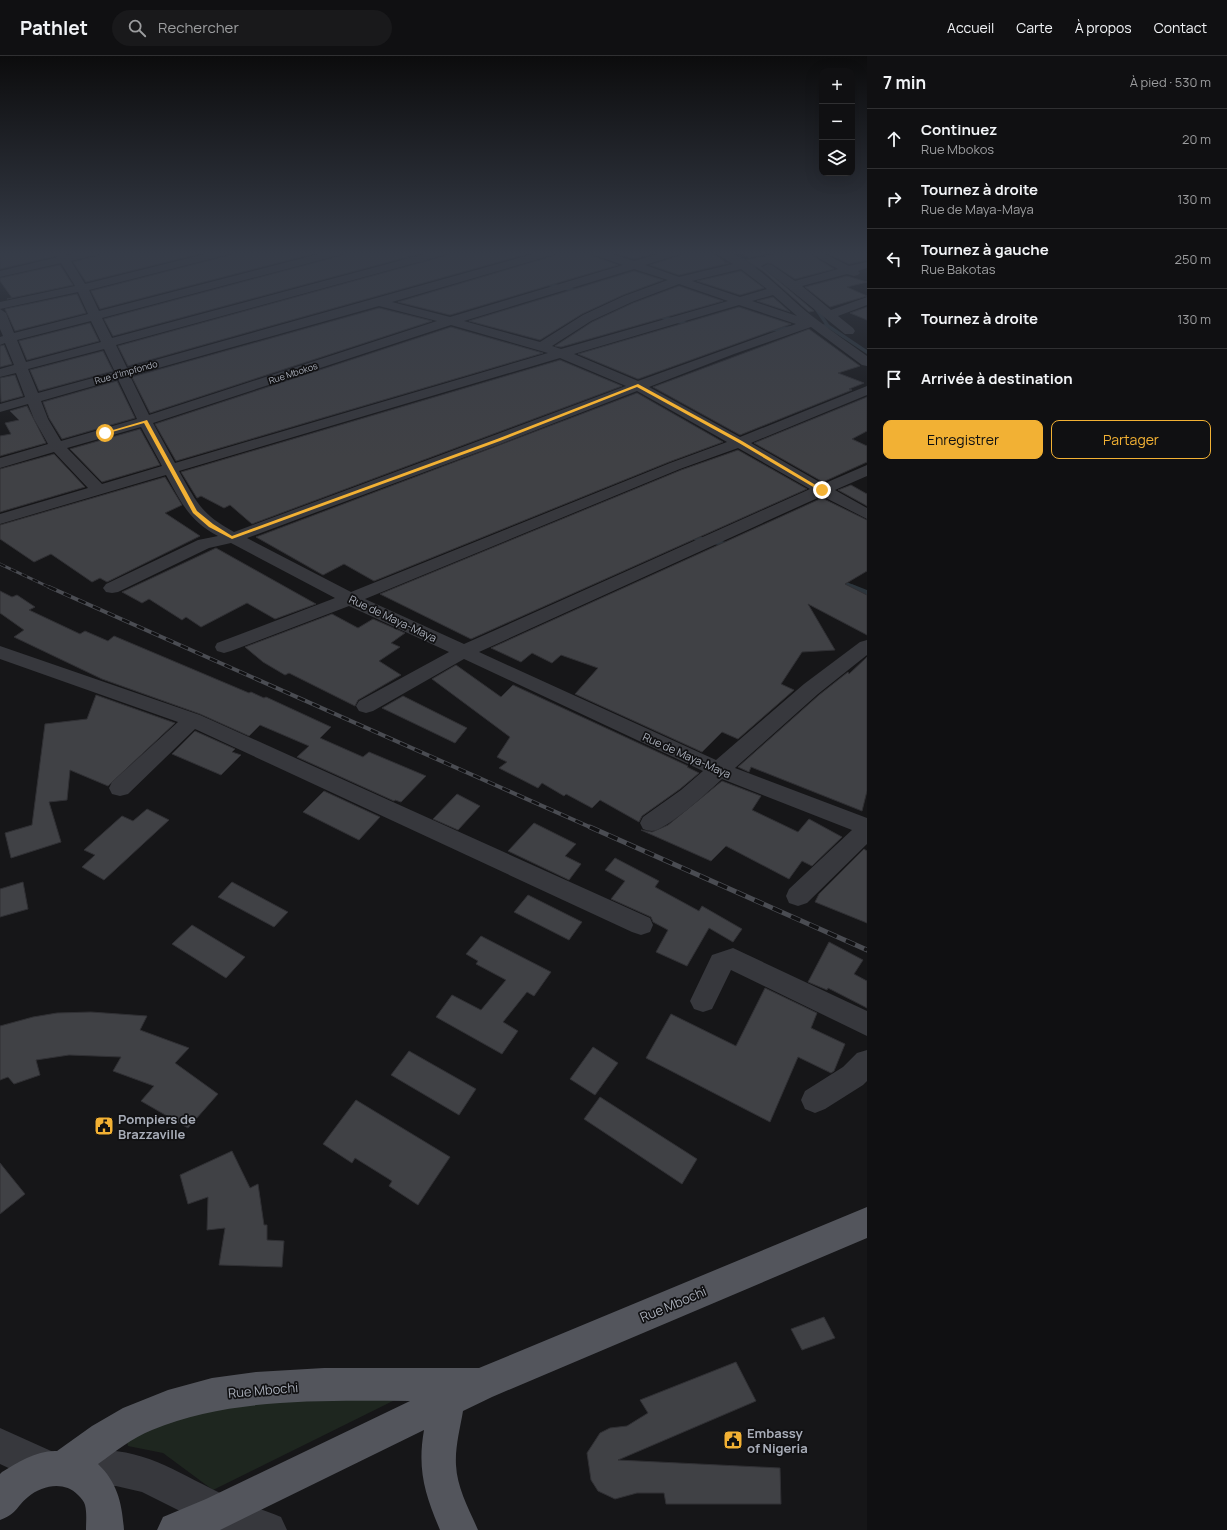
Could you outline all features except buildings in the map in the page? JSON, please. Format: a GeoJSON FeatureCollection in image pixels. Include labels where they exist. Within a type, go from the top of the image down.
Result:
{"type":"FeatureCollection","features":[{"type":"Feature","properties":{"kind":"main road","name":"Rue Mbochi"},"geometry":{"type":"LineString","coordinates":[[176,1530],[219,1512],[480,1385],[867,1222]]}},
{"type":"Feature","properties":{"kind":"main road","name":"Rue Mbochi"},"geometry":{"type":"LineString","coordinates":[[0,1502],[16,1484],[31,1474],[65,1469],[113,1432],[146,1415],[187,1400],[242,1390],[285,1387],[403,1383],[480,1385]]}},
{"type":"Feature","properties":{"kind":"main road"},"geometry":{"type":"LineString","coordinates":[[447,1402],[441,1440],[439,1471],[447,1505],[459,1530]]}},
{"type":"Feature","properties":{"kind":"main road"},"geometry":{"type":"LineString","coordinates":[[65,1469],[94,1484],[103,1500],[106,1520],[105,1530]]}},
{"type":"Feature","properties":{"kind":"street"},"geometry":{"type":"LineString","coordinates":[[1,321],[5,340],[20,367],[41,419],[57,447],[99,490]]}},
{"type":"Feature","properties":{"kind":"street"},"geometry":{"type":"LineString","coordinates":[[5,340],[77,321]]}},
{"type":"Feature","properties":{"kind":"street","name":"Rue de Maya-Maya"},"geometry":{"type":"LineString","coordinates":[[98,321],[110,343],[122,374],[145,421],[171,469],[195,512],[211,526],[350,599],[719,770],[867,827]]}},
{"type":"Feature","properties":{"kind":"street"},"geometry":{"type":"LineString","coordinates":[[0,373],[192,321]]}},
{"type":"Feature","properties":{"kind":"street","name":"Rue d'Impfondo"},"geometry":{"type":"LineString","coordinates":[[0,408],[312,321]]}},
{"type":"Feature","properties":{"kind":"street"},"geometry":{"type":"LineString","coordinates":[[450,321],[559,353],[600,368],[638,386],[867,514]]}},
{"type":"Feature","properties":{"kind":"street","name":"Rue Mbokos"},"geometry":{"type":"LineString","coordinates":[[0,464],[145,421],[450,321]]}},
{"type":"Feature","properties":{"kind":"street"},"geometry":{"type":"LineString","coordinates":[[540,348],[583,321]]}},
{"type":"Feature","properties":{"kind":"street"},"geometry":{"type":"LineString","coordinates":[[0,519],[669,321]]}},
{"type":"Feature","properties":{"kind":"street"},"geometry":{"type":"LineString","coordinates":[[804,321],[811,323]]}},
{"type":"Feature","properties":{"kind":"street"},"geometry":{"type":"LineString","coordinates":[[808,321],[867,362]]}},
{"type":"Feature","properties":{"kind":"street"},"geometry":{"type":"LineString","coordinates":[[835,321],[857,338]]}},
{"type":"Feature","properties":{"kind":"street"},"geometry":{"type":"LineString","coordinates":[[112,588],[204,544],[232,538],[811,323]]}},
{"type":"Feature","properties":{"kind":"street"},"geometry":{"type":"LineString","coordinates":[[224,647],[350,599],[675,466],[740,442],[867,390]]}},
{"type":"Feature","properties":{"kind":"street"},"geometry":{"type":"LineString","coordinates":[[366,706],[465,651],[653,565],[867,470]]}},
{"type":"Feature","properties":{"kind":"street"},"geometry":{"type":"LineString","coordinates":[[652,823],[689,796],[811,689],[867,646]]}},
{"type":"Feature","properties":{"kind":"street"},"geometry":{"type":"LineString","coordinates":[[0,652],[193,720],[641,925]]}},
{"type":"Feature","properties":{"kind":"street"},"geometry":{"type":"LineString","coordinates":[[120,788],[193,720]]}},
{"type":"Feature","properties":{"kind":"street"},"geometry":{"type":"LineString","coordinates":[[798,896],[867,830]]}},
{"type":"Feature","properties":{"kind":"street"},"geometry":{"type":"LineString","coordinates":[[703,1001],[721,963],[734,959],[867,1024]]}},
{"type":"Feature","properties":{"kind":"street"},"geometry":{"type":"LineString","coordinates":[[815,1100],[853,1076],[867,1062]]}},
{"type":"Feature","properties":{"kind":"street"},"geometry":{"type":"LineString","coordinates":[[0,1446],[65,1469],[116,1468],[147,1475],[219,1512],[268,1530]]}},
{"type":"Feature","properties":{"kind":"shaded area"},"geometry":{"type":"Polygon","coordinates":[[[409,1393],[213,1490],[163,1453],[128,1446],[126,1438],[218,1404],[409,1393]]]}},
{"type":"Feature","properties":{"kind":"waterway"},"geometry":{"type":"LineString","coordinates":[[676,321],[692,325]]}},
{"type":"Feature","properties":{"kind":"waterway"},"geometry":{"type":"LineString","coordinates":[[824,321],[828,326]]}},
{"type":"Feature","properties":{"kind":"waterway"},"geometry":{"type":"LineString","coordinates":[[817,326],[828,326]]}},
{"type":"Feature","properties":{"kind":"waterway"},"geometry":{"type":"LineString","coordinates":[[828,326],[867,352]]}},
{"type":"Feature","properties":{"kind":"waterway"},"geometry":{"type":"LineString","coordinates":[[769,330],[790,328]]}},
{"type":"Feature","properties":{"kind":"waterway"},"geometry":{"type":"LineString","coordinates":[[690,537],[730,545]]}},
{"type":"Feature","properties":{"kind":"waterway"},"geometry":{"type":"LineString","coordinates":[[839,581],[855,588]]}},
{"type":"Feature","properties":{"kind":"waterway"},"geometry":{"type":"LineString","coordinates":[[852,587],[867,593]]}},
{"type":"Feature","properties":{"kind":"railway"},"geometry":{"type":"LineString","coordinates":[[0,564],[51,588]]}},
{"type":"Feature","properties":{"kind":"railway"},"geometry":{"type":"LineString","coordinates":[[49,587],[592,828]]}},
{"type":"Feature","properties":{"kind":"railway"},"geometry":{"type":"LineString","coordinates":[[590,827],[867,950]]}},
{"type":"Feature","properties":{"kind":"place","name":"Pompiers de Brazzaville"},"geometry":{"type":"Point","coordinates":[104,1126]}},
{"type":"Feature","properties":{"kind":"place","name":"Embassy of Nigeria"},"geometry":{"type":"Point","coordinates":[733,1440]}},
{"type":"Feature","properties":{"kind":"route"},"geometry":{"type":"LineString","coordinates":[[105,433],[145,421],[195,512],[211,526],[232,538],[498,440],[638,386],[740,442],[822,490]]}}]}
